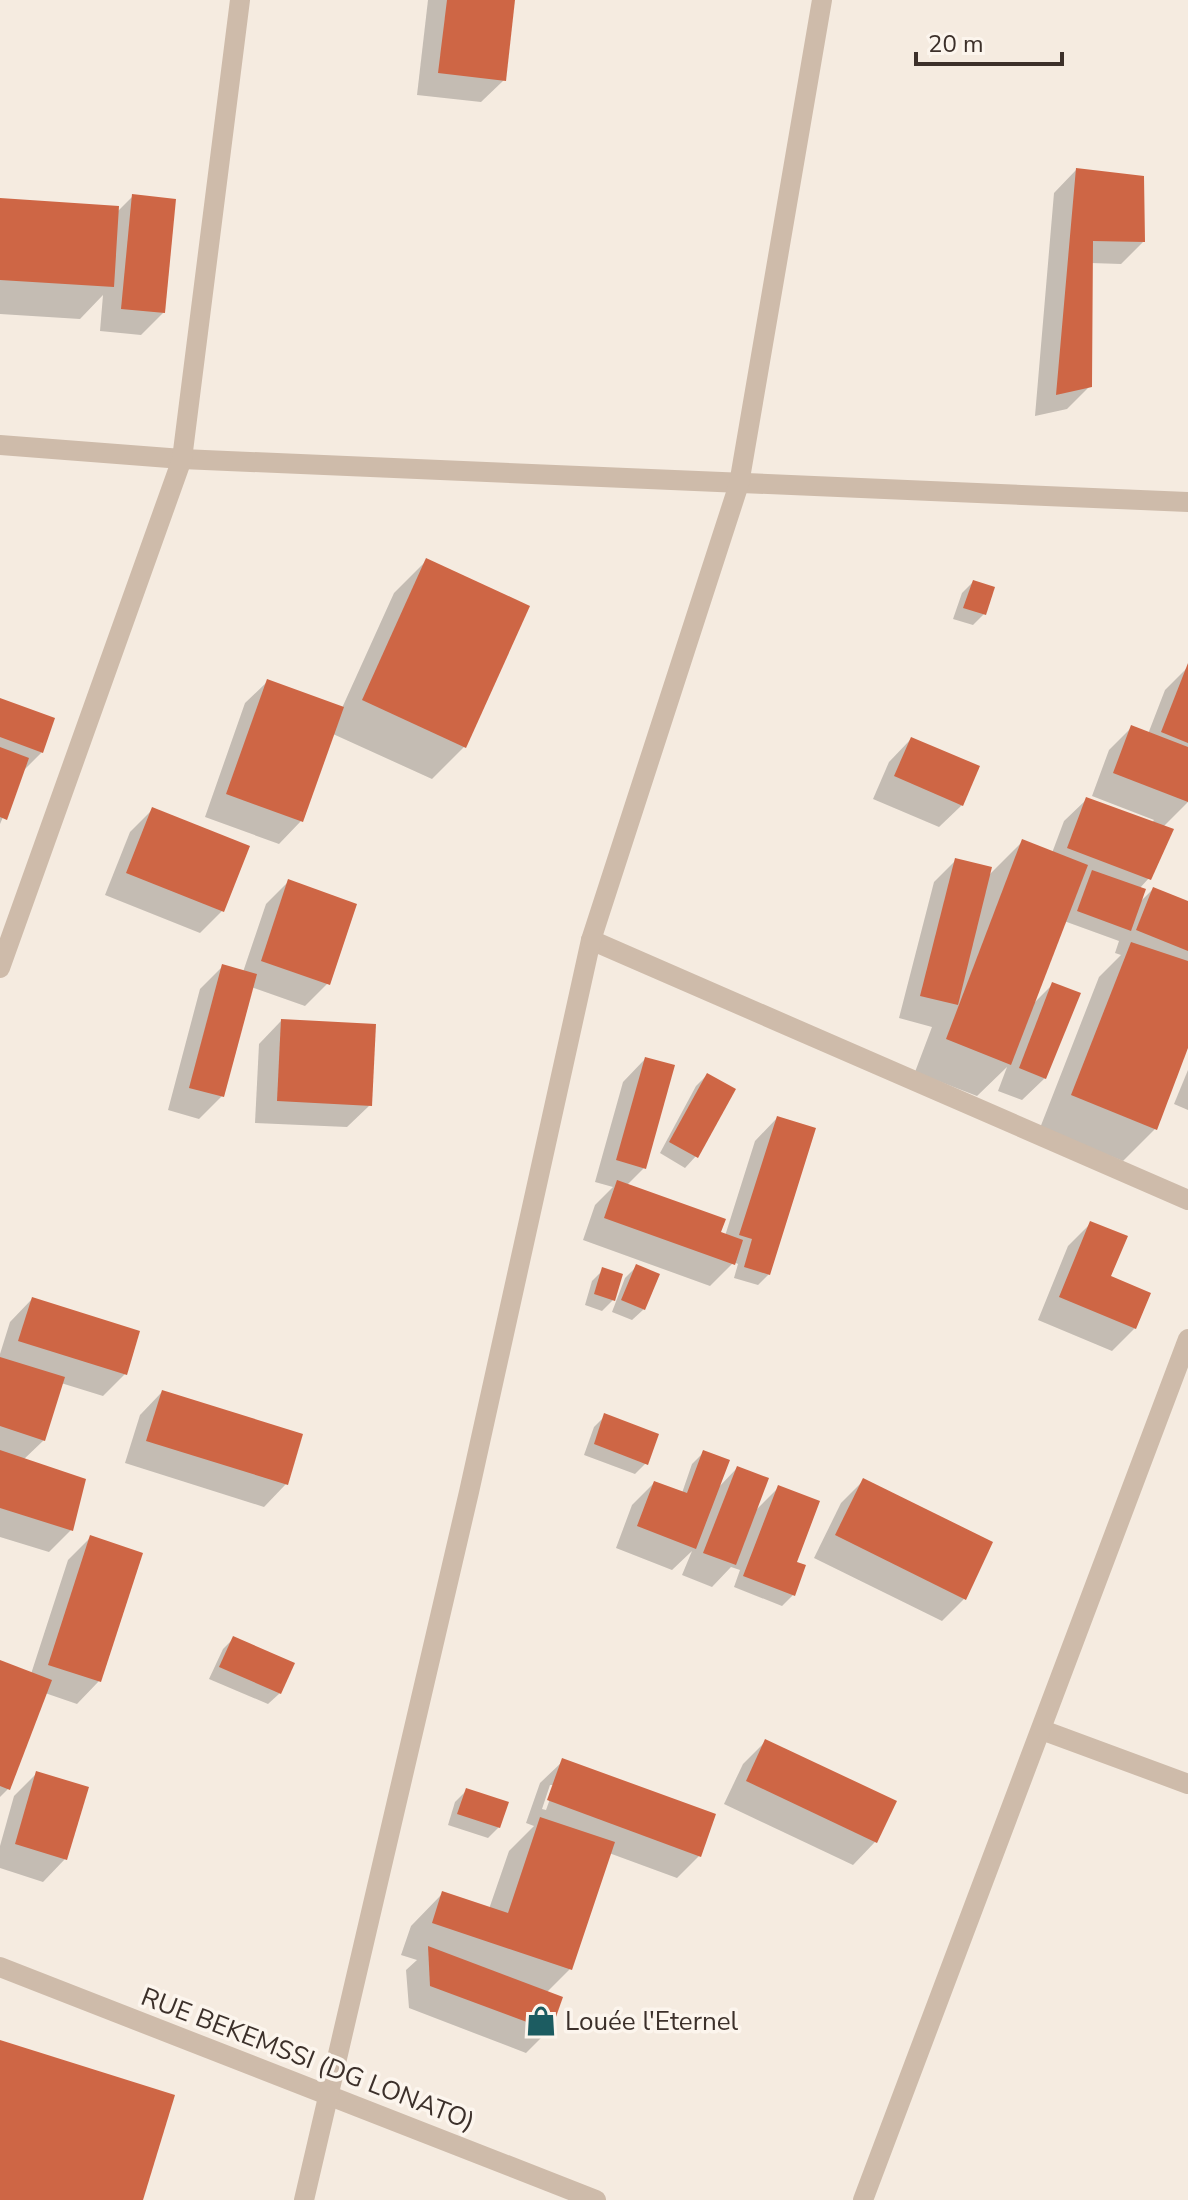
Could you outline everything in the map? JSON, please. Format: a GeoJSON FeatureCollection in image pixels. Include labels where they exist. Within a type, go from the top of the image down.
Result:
{"type":"FeatureCollection","features":[{"type":"Feature","properties":{"kind":"street"},"geometry":{"type":"LineString","coordinates":[[0,968],[182,459],[240,0]]}},
{"type":"Feature","properties":{"kind":"street"},"geometry":{"type":"LineString","coordinates":[[304,2200],[469,1492],[591,940],[739,484],[822,0]]}},
{"type":"Feature","properties":{"kind":"street"},"geometry":{"type":"LineString","coordinates":[[0,445],[182,459],[1188,502]]}},
{"type":"Feature","properties":{"kind":"street"},"geometry":{"type":"LineString","coordinates":[[591,940],[1188,1200]]}},
{"type":"Feature","properties":{"kind":"street"},"geometry":{"type":"LineString","coordinates":[[863,2200],[1188,1339]]}},
{"type":"Feature","properties":{"kind":"street"},"geometry":{"type":"LineString","coordinates":[[1042,1730],[1188,1784]]}},
{"type":"Feature","properties":{"kind":"street","name":"RUE BEKEMSSI (DG LONATO)"},"geometry":{"type":"LineString","coordinates":[[0,1967],[596,2200]]}},
{"type":"Feature","properties":{"kind":"building"},"geometry":{"type":"Polygon","coordinates":[[[447,0],[515,0],[506,81],[438,73],[447,0]]]}},
{"type":"Feature","properties":{"kind":"building"},"geometry":{"type":"Polygon","coordinates":[[[1076,168],[1144,176],[1145,242],[1093,241],[1092,387],[1056,395],[1076,168]]]}},
{"type":"Feature","properties":{"kind":"building"},"geometry":{"type":"Polygon","coordinates":[[[132,194],[176,199],[165,313],[121,309],[132,194]]]}},
{"type":"Feature","properties":{"kind":"building"},"geometry":{"type":"Polygon","coordinates":[[[0,198],[119,206],[114,287],[0,280],[0,198]]]}},
{"type":"Feature","properties":{"kind":"building"},"geometry":{"type":"Polygon","coordinates":[[[426,558],[530,606],[466,748],[362,700],[426,558]]]}},
{"type":"Feature","properties":{"kind":"building"},"geometry":{"type":"Polygon","coordinates":[[[973,580],[995,587],[986,615],[963,608],[973,580]]]}},
{"type":"Feature","properties":{"kind":"building"},"geometry":{"type":"Polygon","coordinates":[[[1188,663],[1188,743],[1161,732],[1188,663]]]}},
{"type":"Feature","properties":{"kind":"building"},"geometry":{"type":"Polygon","coordinates":[[[267,679],[344,707],[303,822],[226,794],[267,679]]]}},
{"type":"Feature","properties":{"kind":"building"},"geometry":{"type":"Polygon","coordinates":[[[0,698],[55,718],[43,753],[0,737],[0,698]]]}},
{"type":"Feature","properties":{"kind":"building"},"geometry":{"type":"Polygon","coordinates":[[[1131,725],[1188,747],[1188,802],[1113,773],[1131,725]]]}},
{"type":"Feature","properties":{"kind":"building"},"geometry":{"type":"Polygon","coordinates":[[[911,737],[980,766],[963,806],[894,776],[911,737]]]}},
{"type":"Feature","properties":{"kind":"building"},"geometry":{"type":"Polygon","coordinates":[[[0,747],[29,758],[7,820],[0,817],[0,747]]]}},
{"type":"Feature","properties":{"kind":"building"},"geometry":{"type":"Polygon","coordinates":[[[1086,797],[1174,829],[1151,880],[1067,848],[1086,797]]]}},
{"type":"Feature","properties":{"kind":"building"},"geometry":{"type":"Polygon","coordinates":[[[152,807],[250,846],[224,912],[126,873],[152,807]]]}},
{"type":"Feature","properties":{"kind":"building"},"geometry":{"type":"Polygon","coordinates":[[[1022,839],[1088,865],[1011,1065],[946,1039],[1022,839]]]}},
{"type":"Feature","properties":{"kind":"building"},"geometry":{"type":"Polygon","coordinates":[[[955,858],[992,867],[958,1005],[920,996],[955,858]]]}},
{"type":"Feature","properties":{"kind":"building"},"geometry":{"type":"Polygon","coordinates":[[[1092,870],[1146,889],[1131,931],[1077,911],[1092,870]]]}},
{"type":"Feature","properties":{"kind":"building"},"geometry":{"type":"Polygon","coordinates":[[[288,879],[357,904],[330,985],[261,961],[288,879]]]}},
{"type":"Feature","properties":{"kind":"building"},"geometry":{"type":"Polygon","coordinates":[[[1153,887],[1188,901],[1188,951],[1136,930],[1153,887]]]}},
{"type":"Feature","properties":{"kind":"building"},"geometry":{"type":"Polygon","coordinates":[[[1131,942],[1188,961],[1188,1048],[1157,1130],[1071,1095],[1131,942]]]}},
{"type":"Feature","properties":{"kind":"building"},"geometry":{"type":"Polygon","coordinates":[[[222,964],[257,974],[224,1097],[189,1088],[222,964]]]}},
{"type":"Feature","properties":{"kind":"building"},"geometry":{"type":"Polygon","coordinates":[[[1052,982],[1081,993],[1046,1079],[1019,1068],[1052,982]]]}},
{"type":"Feature","properties":{"kind":"building"},"geometry":{"type":"Polygon","coordinates":[[[281,1019],[376,1024],[372,1106],[277,1101],[281,1019]]]}},
{"type":"Feature","properties":{"kind":"building"},"geometry":{"type":"Polygon","coordinates":[[[645,1057],[675,1065],[646,1169],[616,1160],[645,1057]]]}},
{"type":"Feature","properties":{"kind":"building"},"geometry":{"type":"Polygon","coordinates":[[[707,1073],[736,1089],[698,1158],[669,1142],[707,1073]]]}},
{"type":"Feature","properties":{"kind":"building"},"geometry":{"type":"Polygon","coordinates":[[[777,1116],[816,1128],[770,1275],[744,1267],[752,1239],[739,1235],[777,1116]]]}},
{"type":"Feature","properties":{"kind":"building"},"geometry":{"type":"Polygon","coordinates":[[[617,1180],[726,1219],[721,1232],[743,1240],[735,1265],[604,1218],[617,1180]]]}},
{"type":"Feature","properties":{"kind":"building"},"geometry":{"type":"Polygon","coordinates":[[[1090,1221],[1128,1236],[1111,1276],[1151,1293],[1136,1329],[1059,1297],[1090,1221]]]}},
{"type":"Feature","properties":{"kind":"building"},"geometry":{"type":"Polygon","coordinates":[[[636,1264],[660,1274],[645,1310],[621,1300],[636,1264]]]}},
{"type":"Feature","properties":{"kind":"building"},"geometry":{"type":"Polygon","coordinates":[[[602,1267],[623,1274],[615,1301],[594,1294],[602,1267]]]}},
{"type":"Feature","properties":{"kind":"building"},"geometry":{"type":"Polygon","coordinates":[[[32,1297],[140,1331],[127,1375],[18,1341],[32,1297]]]}},
{"type":"Feature","properties":{"kind":"building"},"geometry":{"type":"Polygon","coordinates":[[[0,1357],[65,1377],[45,1441],[0,1426],[0,1357]]]}},
{"type":"Feature","properties":{"kind":"building"},"geometry":{"type":"Polygon","coordinates":[[[162,1390],[303,1434],[288,1485],[146,1441],[162,1390]]]}},
{"type":"Feature","properties":{"kind":"building"},"geometry":{"type":"Polygon","coordinates":[[[604,1413],[659,1434],[648,1465],[594,1444],[604,1413]]]}},
{"type":"Feature","properties":{"kind":"building"},"geometry":{"type":"Polygon","coordinates":[[[0,1450],[86,1479],[73,1531],[0,1508],[0,1450]]]}},
{"type":"Feature","properties":{"kind":"building"},"geometry":{"type":"Polygon","coordinates":[[[703,1450],[730,1460],[696,1549],[637,1526],[654,1481],[687,1493],[703,1450]]]}},
{"type":"Feature","properties":{"kind":"building"},"geometry":{"type":"Polygon","coordinates":[[[737,1466],[769,1478],[736,1565],[703,1553],[737,1466]]]}},
{"type":"Feature","properties":{"kind":"building"},"geometry":{"type":"Polygon","coordinates":[[[863,1478],[993,1542],[966,1600],[835,1535],[863,1478]]]}},
{"type":"Feature","properties":{"kind":"building"},"geometry":{"type":"Polygon","coordinates":[[[778,1485],[820,1501],[797,1562],[806,1565],[795,1596],[743,1576],[778,1485]]]}},
{"type":"Feature","properties":{"kind":"building"},"geometry":{"type":"Polygon","coordinates":[[[90,1535],[143,1553],[101,1682],[48,1665],[90,1535]]]}},
{"type":"Feature","properties":{"kind":"building"},"geometry":{"type":"Polygon","coordinates":[[[233,1636],[295,1663],[281,1694],[219,1667],[233,1636]]]}},
{"type":"Feature","properties":{"kind":"building"},"geometry":{"type":"Polygon","coordinates":[[[0,1660],[52,1680],[10,1790],[0,1786],[0,1660]]]}},
{"type":"Feature","properties":{"kind":"building"},"geometry":{"type":"Polygon","coordinates":[[[765,1739],[897,1801],[877,1843],[746,1781],[765,1739]]]}},
{"type":"Feature","properties":{"kind":"building"},"geometry":{"type":"Polygon","coordinates":[[[562,1758],[716,1814],[701,1857],[547,1800],[562,1758]]]}},
{"type":"Feature","properties":{"kind":"building"},"geometry":{"type":"Polygon","coordinates":[[[36,1771],[89,1787],[67,1860],[15,1844],[36,1771]]]}},
{"type":"Feature","properties":{"kind":"building"},"geometry":{"type":"Polygon","coordinates":[[[466,1788],[509,1802],[500,1828],[457,1814],[466,1788]]]}},
{"type":"Feature","properties":{"kind":"building"},"geometry":{"type":"Polygon","coordinates":[[[540,1817],[615,1842],[572,1970],[432,1923],[442,1891],[508,1913],[540,1817]]]}},
{"type":"Feature","properties":{"kind":"building"},"geometry":{"type":"Polygon","coordinates":[[[428,1946],[563,1997],[551,2031],[430,1986],[428,1946]]]}},
{"type":"Feature","properties":{"kind":"building"},"geometry":{"type":"Polygon","coordinates":[[[0,2040],[175,2095],[143,2200],[0,2200],[0,2040]]]}},
{"type":"Feature","properties":{"kind":"place","name":"Louée l'Eternel"},"geometry":{"type":"Point","coordinates":[541,2021]}}]}
